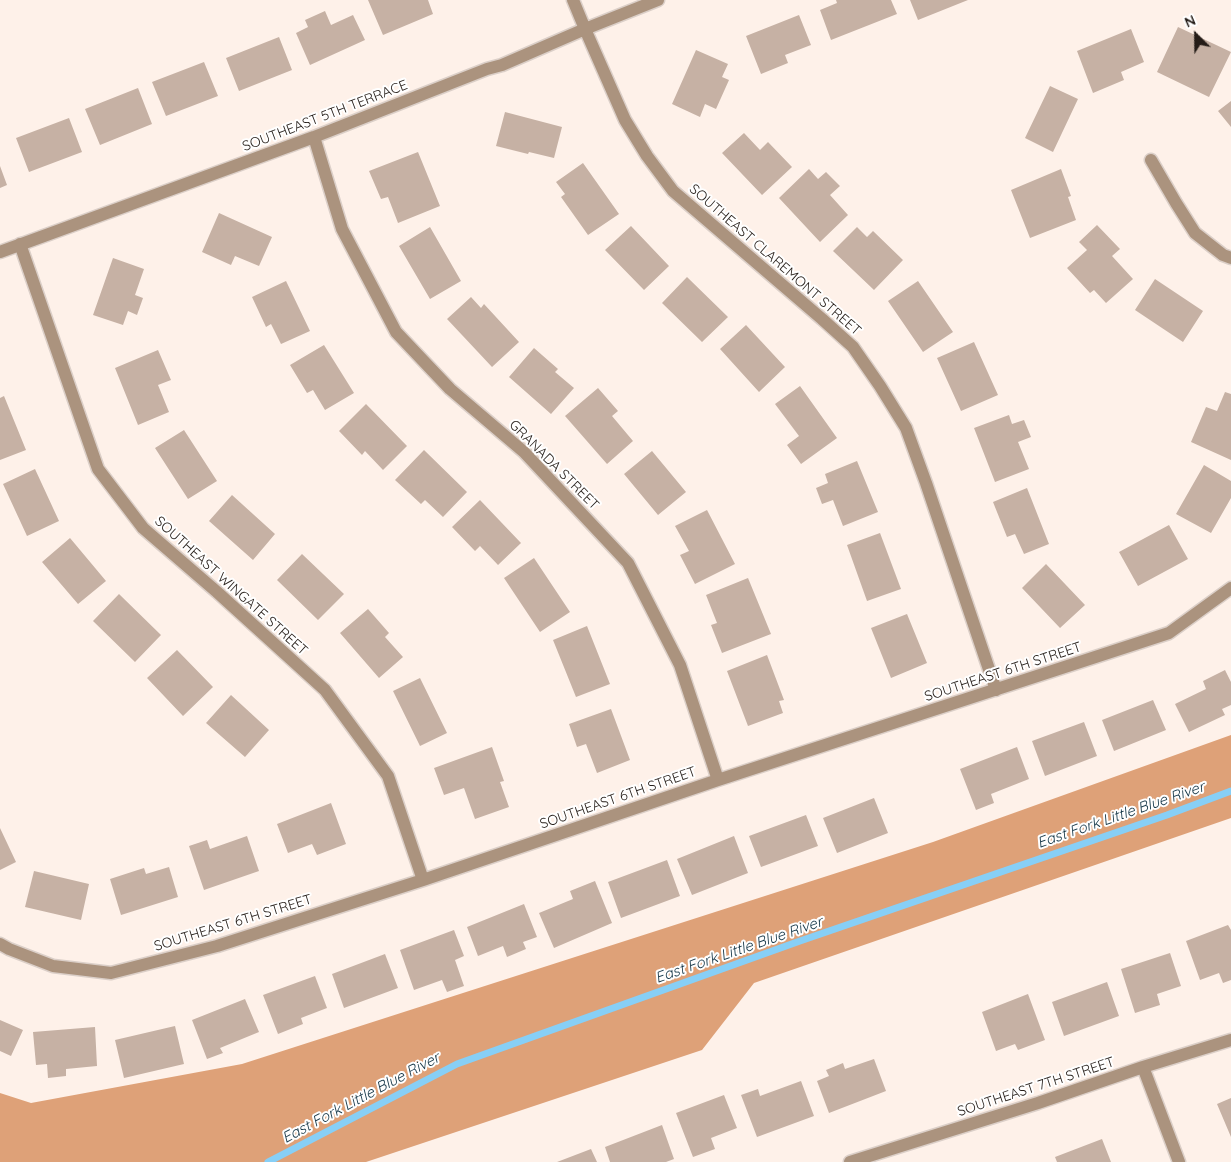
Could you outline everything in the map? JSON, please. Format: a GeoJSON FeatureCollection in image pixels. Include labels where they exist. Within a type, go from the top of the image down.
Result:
{"type":"FeatureCollection","features":[{"type":"Feature","properties":{"kind":"street","name":"SOUTHEAST CLAREMONT STREET"},"geometry":{"type":"LineString","coordinates":[[574,0],[625,120],[647,156],[672,191],[853,347],[906,428],[996,690]]}},
{"type":"Feature","properties":{"kind":"street","name":"SOUTHEAST 5TH TERRACE"},"geometry":{"type":"LineString","coordinates":[[0,252],[314,138],[486,69],[502,65],[658,0]]}},
{"type":"Feature","properties":{"kind":"street","name":"GRANADA STREET"},"geometry":{"type":"LineString","coordinates":[[314,138],[342,230],[396,332],[450,389],[524,452],[628,563],[680,664],[718,780]]}},
{"type":"Feature","properties":{"kind":"street"},"geometry":{"type":"LineString","coordinates":[[1151,160],[1195,233],[1223,255],[1231,258]]}},
{"type":"Feature","properties":{"kind":"street","name":"SOUTHEAST WINGATE STREET"},"geometry":{"type":"LineString","coordinates":[[20,244],[98,469],[142,528],[217,592],[325,690],[388,776],[423,880]]}},
{"type":"Feature","properties":{"kind":"street","name":"SOUTHEAST 6TH STREET"},"geometry":{"type":"LineString","coordinates":[[0,944],[53,966],[111,973],[217,946],[423,880],[718,780],[1169,633],[1231,588]]}},
{"type":"Feature","properties":{"kind":"street","name":"SOUTHEAST 7TH STREET"},"geometry":{"type":"LineString","coordinates":[[850,1162],[1231,1040]]}},
{"type":"Feature","properties":{"kind":"street"},"geometry":{"type":"LineString","coordinates":[[1144,1067],[1179,1162]]}},
{"type":"Feature","properties":{"kind":"shaded area"},"geometry":{"type":"Polygon","coordinates":[[[1231,735],[1231,818],[754,983],[702,1050],[366,1162],[0,1162],[0,1093],[31,1103],[242,1064],[933,842],[1231,735]]]}},
{"type":"Feature","properties":{"kind":"building"},"geometry":{"type":"Polygon","coordinates":[[[368,0],[428,0],[433,14],[383,35],[368,0]]]}},
{"type":"Feature","properties":{"kind":"building"},"geometry":{"type":"Polygon","coordinates":[[[836,0],[891,0],[897,14],[831,40],[820,10],[837,3],[836,0]]]}},
{"type":"Feature","properties":{"kind":"building"},"geometry":{"type":"Polygon","coordinates":[[[910,0],[968,0],[918,20],[910,0]]]}},
{"type":"Feature","properties":{"kind":"building"},"geometry":{"type":"Polygon","coordinates":[[[325,11],[331,25],[353,15],[365,40],[310,65],[296,33],[308,27],[305,20],[325,11]]]}},
{"type":"Feature","properties":{"kind":"building"},"geometry":{"type":"Polygon","coordinates":[[[799,15],[811,45],[785,55],[788,63],[761,74],[746,36],[799,15]]]}},
{"type":"Feature","properties":{"kind":"building"},"geometry":{"type":"Polygon","coordinates":[[[1178,27],[1231,52],[1209,97],[1157,72],[1178,27]]]}},
{"type":"Feature","properties":{"kind":"building"},"geometry":{"type":"Polygon","coordinates":[[[1131,29],[1144,62],[1121,72],[1124,80],[1093,93],[1077,51],[1131,29]]]}},
{"type":"Feature","properties":{"kind":"building"},"geometry":{"type":"Polygon","coordinates":[[[279,37],[292,70],[239,91],[226,58],[279,37]]]}},
{"type":"Feature","properties":{"kind":"building"},"geometry":{"type":"Polygon","coordinates":[[[696,50],[728,64],[722,77],[729,80],[716,109],[705,104],[700,117],[672,104],[696,50]]]}},
{"type":"Feature","properties":{"kind":"building"},"geometry":{"type":"Polygon","coordinates":[[[204,62],[218,96],[166,116],[152,82],[204,62]]]}},
{"type":"Feature","properties":{"kind":"building"},"geometry":{"type":"Polygon","coordinates":[[[1050,86],[1078,99],[1053,152],[1025,138],[1050,86]]]}},
{"type":"Feature","properties":{"kind":"building"},"geometry":{"type":"Polygon","coordinates":[[[138,88],[152,124],[100,145],[85,109],[138,88]]]}},
{"type":"Feature","properties":{"kind":"building"},"geometry":{"type":"Polygon","coordinates":[[[1231,101],[1231,127],[1218,111],[1231,101]]]}},
{"type":"Feature","properties":{"kind":"building"},"geometry":{"type":"Polygon","coordinates":[[[505,112],[562,127],[554,158],[496,146],[505,112]]]}},
{"type":"Feature","properties":{"kind":"building"},"geometry":{"type":"Polygon","coordinates":[[[69,118],[82,152],[29,172],[16,138],[69,118]]]}},
{"type":"Feature","properties":{"kind":"building"},"geometry":{"type":"Polygon","coordinates":[[[744,133],[760,150],[768,142],[792,167],[762,195],[722,153],[744,133]]]}},
{"type":"Feature","properties":{"kind":"building"},"geometry":{"type":"Polygon","coordinates":[[[418,152],[440,206],[398,223],[388,197],[381,199],[369,171],[418,152]]]}},
{"type":"Feature","properties":{"kind":"building"},"geometry":{"type":"Polygon","coordinates":[[[583,163],[619,214],[588,235],[561,197],[565,194],[556,182],[583,163]]]}},
{"type":"Feature","properties":{"kind":"building"},"geometry":{"type":"Polygon","coordinates":[[[0,166],[7,185],[0,188],[0,166]]]}},
{"type":"Feature","properties":{"kind":"building"},"geometry":{"type":"Polygon","coordinates":[[[809,169],[818,179],[826,172],[840,186],[830,195],[848,215],[820,242],[779,198],[809,169]]]}},
{"type":"Feature","properties":{"kind":"building"},"geometry":{"type":"Polygon","coordinates":[[[1061,169],[1071,196],[1068,197],[1076,220],[1030,238],[1011,190],[1061,169]]]}},
{"type":"Feature","properties":{"kind":"building"},"geometry":{"type":"Polygon","coordinates":[[[219,213],[272,237],[259,266],[235,256],[231,265],[202,252],[219,213]]]}},
{"type":"Feature","properties":{"kind":"building"},"geometry":{"type":"Polygon","coordinates":[[[1097,225],[1120,249],[1112,256],[1133,279],[1106,303],[1094,290],[1090,293],[1067,268],[1087,250],[1079,242],[1097,225]]]}},
{"type":"Feature","properties":{"kind":"building"},"geometry":{"type":"Polygon","coordinates":[[[631,226],[669,266],[644,290],[605,250],[631,226]]]}},
{"type":"Feature","properties":{"kind":"building"},"geometry":{"type":"Polygon","coordinates":[[[430,227],[461,281],[430,299],[399,246],[430,227]]]}},
{"type":"Feature","properties":{"kind":"building"},"geometry":{"type":"Polygon","coordinates":[[[857,227],[867,237],[873,231],[903,260],[874,290],[833,251],[857,227]]]}},
{"type":"Feature","properties":{"kind":"building"},"geometry":{"type":"Polygon","coordinates":[[[113,258],[144,269],[135,295],[143,298],[137,315],[128,311],[123,325],[93,315],[113,258]]]}},
{"type":"Feature","properties":{"kind":"building"},"geometry":{"type":"Polygon","coordinates":[[[687,277],[728,317],[702,342],[662,303],[687,277]]]}},
{"type":"Feature","properties":{"kind":"building"},"geometry":{"type":"Polygon","coordinates":[[[1155,279],[1203,311],[1183,342],[1135,310],[1155,279]]]}},
{"type":"Feature","properties":{"kind":"building"},"geometry":{"type":"Polygon","coordinates":[[[286,281],[310,331],[281,344],[271,324],[266,327],[252,297],[286,281]]]}},
{"type":"Feature","properties":{"kind":"building"},"geometry":{"type":"Polygon","coordinates":[[[918,281],[953,332],[923,352],[888,301],[918,281]]]}},
{"type":"Feature","properties":{"kind":"building"},"geometry":{"type":"Polygon","coordinates":[[[471,297],[481,308],[484,304],[519,342],[492,367],[447,319],[471,297]]]}},
{"type":"Feature","properties":{"kind":"building"},"geometry":{"type":"Polygon","coordinates":[[[746,325],[785,367],[759,392],[720,349],[746,325]]]}},
{"type":"Feature","properties":{"kind":"building"},"geometry":{"type":"Polygon","coordinates":[[[974,342],[998,395],[961,411],[937,358],[974,342]]]}},
{"type":"Feature","properties":{"kind":"building"},"geometry":{"type":"Polygon","coordinates":[[[324,345],[354,393],[325,410],[313,390],[307,393],[290,365],[324,345]]]}},
{"type":"Feature","properties":{"kind":"building"},"geometry":{"type":"Polygon","coordinates":[[[534,348],[558,369],[555,372],[574,388],[551,414],[509,377],[534,348]]]}},
{"type":"Feature","properties":{"kind":"building"},"geometry":{"type":"Polygon","coordinates":[[[158,350],[171,380],[158,385],[169,412],[138,425],[115,368],[158,350]]]}},
{"type":"Feature","properties":{"kind":"building"},"geometry":{"type":"Polygon","coordinates":[[[800,386],[837,438],[801,464],[787,445],[799,436],[775,404],[800,386]]]}},
{"type":"Feature","properties":{"kind":"building"},"geometry":{"type":"Polygon","coordinates":[[[598,388],[618,411],[612,416],[633,441],[607,464],[565,416],[598,388]]]}},
{"type":"Feature","properties":{"kind":"building"},"geometry":{"type":"Polygon","coordinates":[[[1225,392],[1231,394],[1231,460],[1191,442],[1206,407],[1217,411],[1225,392]]]}},
{"type":"Feature","properties":{"kind":"building"},"geometry":{"type":"Polygon","coordinates":[[[4,396],[26,450],[0,460],[0,398],[4,396]]]}},
{"type":"Feature","properties":{"kind":"building"},"geometry":{"type":"Polygon","coordinates":[[[366,404],[407,446],[383,470],[365,451],[362,455],[339,431],[366,404]]]}},
{"type":"Feature","properties":{"kind":"building"},"geometry":{"type":"Polygon","coordinates":[[[1009,415],[1012,424],[1024,420],[1031,437],[1018,442],[1029,469],[995,482],[974,428],[1009,415]]]}},
{"type":"Feature","properties":{"kind":"building"},"geometry":{"type":"Polygon","coordinates":[[[184,430],[217,481],[188,499],[155,448],[184,430]]]}},
{"type":"Feature","properties":{"kind":"building"},"geometry":{"type":"Polygon","coordinates":[[[424,450],[467,492],[443,517],[425,500],[421,504],[395,480],[424,450]]]}},
{"type":"Feature","properties":{"kind":"building"},"geometry":{"type":"Polygon","coordinates":[[[652,451],[686,492],[658,515],[624,474],[652,451]]]}},
{"type":"Feature","properties":{"kind":"building"},"geometry":{"type":"Polygon","coordinates":[[[857,461],[878,512],[843,526],[833,500],[822,504],[816,488],[828,483],[825,474],[857,461]]]}},
{"type":"Feature","properties":{"kind":"building"},"geometry":{"type":"Polygon","coordinates":[[[1204,465],[1231,481],[1231,498],[1211,533],[1176,514],[1204,465]]]}},
{"type":"Feature","properties":{"kind":"building"},"geometry":{"type":"Polygon","coordinates":[[[35,469],[59,521],[27,536],[3,484],[35,469]]]}},
{"type":"Feature","properties":{"kind":"building"},"geometry":{"type":"Polygon","coordinates":[[[1027,488],[1049,544],[1024,554],[1015,534],[1007,537],[993,502],[1027,488]]]}},
{"type":"Feature","properties":{"kind":"building"},"geometry":{"type":"Polygon","coordinates":[[[232,495],[275,534],[253,560],[209,521],[232,495]]]}},
{"type":"Feature","properties":{"kind":"building"},"geometry":{"type":"Polygon","coordinates":[[[480,500],[521,543],[498,565],[480,546],[475,551],[452,527],[480,500]]]}},
{"type":"Feature","properties":{"kind":"building"},"geometry":{"type":"Polygon","coordinates":[[[707,510],[735,564],[695,584],[680,555],[689,551],[675,526],[707,510]]]}},
{"type":"Feature","properties":{"kind":"building"},"geometry":{"type":"Polygon","coordinates":[[[1169,525],[1188,559],[1138,586],[1119,552],[1169,525]]]}},
{"type":"Feature","properties":{"kind":"building"},"geometry":{"type":"Polygon","coordinates":[[[880,533],[901,589],[867,601],[847,545],[880,533]]]}},
{"type":"Feature","properties":{"kind":"building"},"geometry":{"type":"Polygon","coordinates":[[[70,538],[106,581],[78,604],[42,562],[70,538]]]}},
{"type":"Feature","properties":{"kind":"building"},"geometry":{"type":"Polygon","coordinates":[[[302,554],[344,594],[318,620],[277,580],[302,554]]]}},
{"type":"Feature","properties":{"kind":"building"},"geometry":{"type":"Polygon","coordinates":[[[534,558],[570,612],[540,632],[504,578],[534,558]]]}},
{"type":"Feature","properties":{"kind":"building"},"geometry":{"type":"Polygon","coordinates":[[[1046,564],[1085,605],[1060,628],[1022,588],[1046,564]]]}},
{"type":"Feature","properties":{"kind":"building"},"geometry":{"type":"Polygon","coordinates":[[[748,578],[771,634],[722,653],[711,625],[717,623],[706,595],[748,578]]]}},
{"type":"Feature","properties":{"kind":"building"},"geometry":{"type":"Polygon","coordinates":[[[119,594],[161,635],[135,662],[93,621],[119,594]]]}},
{"type":"Feature","properties":{"kind":"building"},"geometry":{"type":"Polygon","coordinates":[[[368,609],[389,633],[385,637],[403,657],[379,678],[340,633],[368,609]]]}},
{"type":"Feature","properties":{"kind":"building"},"geometry":{"type":"Polygon","coordinates":[[[907,614],[927,663],[891,678],[871,628],[907,614]]]}},
{"type":"Feature","properties":{"kind":"building"},"geometry":{"type":"Polygon","coordinates":[[[587,626],[610,684],[576,697],[553,640],[587,626]]]}},
{"type":"Feature","properties":{"kind":"building"},"geometry":{"type":"Polygon","coordinates":[[[177,650],[213,687],[183,716],[147,678],[177,650]]]}},
{"type":"Feature","properties":{"kind":"building"},"geometry":{"type":"Polygon","coordinates":[[[767,655],[784,700],[779,701],[783,713],[748,726],[727,671],[767,655]]]}},
{"type":"Feature","properties":{"kind":"building"},"geometry":{"type":"Polygon","coordinates":[[[1225,670],[1231,682],[1231,705],[1222,709],[1225,715],[1189,732],[1175,704],[1206,689],[1203,681],[1225,670]]]}},
{"type":"Feature","properties":{"kind":"building"},"geometry":{"type":"Polygon","coordinates":[[[420,678],[447,733],[420,746],[393,691],[420,678]]]}},
{"type":"Feature","properties":{"kind":"building"},"geometry":{"type":"Polygon","coordinates":[[[231,695],[269,730],[245,757],[206,723],[231,695]]]}},
{"type":"Feature","properties":{"kind":"building"},"geometry":{"type":"Polygon","coordinates":[[[1153,700],[1166,730],[1114,751],[1102,720],[1153,700]]]}},
{"type":"Feature","properties":{"kind":"building"},"geometry":{"type":"Polygon","coordinates":[[[611,709],[630,760],[597,773],[586,744],[577,747],[569,724],[611,709]]]}},
{"type":"Feature","properties":{"kind":"building"},"geometry":{"type":"Polygon","coordinates":[[[1084,722],[1097,756],[1045,776],[1032,741],[1084,722]]]}},
{"type":"Feature","properties":{"kind":"building"},"geometry":{"type":"Polygon","coordinates":[[[492,747],[504,781],[500,782],[509,807],[475,819],[464,788],[444,795],[434,768],[492,747]]]}},
{"type":"Feature","properties":{"kind":"building"},"geometry":{"type":"Polygon","coordinates":[[[1017,747],[1029,779],[991,794],[994,803],[976,810],[960,769],[1017,747]]]}},
{"type":"Feature","properties":{"kind":"building"},"geometry":{"type":"Polygon","coordinates":[[[874,798],[888,833],[837,853],[823,818],[874,798]]]}},
{"type":"Feature","properties":{"kind":"building"},"geometry":{"type":"Polygon","coordinates":[[[331,803],[346,844],[317,855],[312,844],[288,853],[277,824],[331,803]]]}},
{"type":"Feature","properties":{"kind":"building"},"geometry":{"type":"Polygon","coordinates":[[[806,815],[818,846],[761,867],[749,836],[806,815]]]}},
{"type":"Feature","properties":{"kind":"building"},"geometry":{"type":"Polygon","coordinates":[[[0,828],[16,862],[0,870],[0,828]]]}},
{"type":"Feature","properties":{"kind":"building"},"geometry":{"type":"Polygon","coordinates":[[[247,836],[259,871],[204,890],[189,846],[207,840],[210,849],[247,836]]]}},
{"type":"Feature","properties":{"kind":"building"},"geometry":{"type":"Polygon","coordinates":[[[734,836],[748,873],[692,895],[677,859],[734,836]]]}},
{"type":"Feature","properties":{"kind":"building"},"geometry":{"type":"Polygon","coordinates":[[[667,860],[680,896],[621,918],[608,882],[667,860]]]}},
{"type":"Feature","properties":{"kind":"building"},"geometry":{"type":"Polygon","coordinates":[[[169,867],[178,897],[121,915],[110,879],[144,868],[146,874],[169,867]]]}},
{"type":"Feature","properties":{"kind":"building"},"geometry":{"type":"Polygon","coordinates":[[[34,871],[89,884],[81,920],[25,907],[34,871]]]}},
{"type":"Feature","properties":{"kind":"building"},"geometry":{"type":"Polygon","coordinates":[[[595,881],[612,923],[554,948],[539,913],[573,899],[570,891],[595,881]]]}},
{"type":"Feature","properties":{"kind":"building"},"geometry":{"type":"Polygon","coordinates":[[[524,904],[537,937],[523,942],[526,949],[507,957],[503,946],[478,956],[467,927],[524,904]]]}},
{"type":"Feature","properties":{"kind":"building"},"geometry":{"type":"Polygon","coordinates":[[[1228,925],[1231,930],[1231,980],[1223,983],[1219,973],[1200,980],[1186,941],[1228,925]]]}},
{"type":"Feature","properties":{"kind":"building"},"geometry":{"type":"Polygon","coordinates":[[[454,930],[464,956],[455,960],[464,986],[447,992],[442,980],[414,990],[400,950],[454,930]]]}},
{"type":"Feature","properties":{"kind":"building"},"geometry":{"type":"Polygon","coordinates":[[[1170,953],[1181,986],[1157,994],[1160,1005],[1135,1013],[1121,969],[1170,953]]]}},
{"type":"Feature","properties":{"kind":"building"},"geometry":{"type":"Polygon","coordinates":[[[385,954],[398,988],[344,1008],[332,974],[385,954]]]}},
{"type":"Feature","properties":{"kind":"building"},"geometry":{"type":"Polygon","coordinates":[[[315,976],[327,1008],[301,1018],[303,1024],[278,1034],[263,995],[315,976]]]}},
{"type":"Feature","properties":{"kind":"building"},"geometry":{"type":"Polygon","coordinates":[[[1107,982],[1119,1016],[1064,1036],[1052,1002],[1107,982]]]}},
{"type":"Feature","properties":{"kind":"building"},"geometry":{"type":"Polygon","coordinates":[[[1028,994],[1045,1040],[1018,1050],[1015,1044],[996,1051],[982,1012],[1028,994]]]}},
{"type":"Feature","properties":{"kind":"building"},"geometry":{"type":"Polygon","coordinates":[[[245,999],[259,1032],[220,1048],[223,1053],[207,1059],[192,1020],[245,999]]]}},
{"type":"Feature","properties":{"kind":"building"},"geometry":{"type":"Polygon","coordinates":[[[0,1020],[23,1030],[11,1056],[0,1051],[0,1020]]]}},
{"type":"Feature","properties":{"kind":"building"},"geometry":{"type":"Polygon","coordinates":[[[175,1026],[184,1064],[124,1078],[115,1040],[175,1026]]]}},
{"type":"Feature","properties":{"kind":"building"},"geometry":{"type":"Polygon","coordinates":[[[95,1027],[97,1066],[66,1069],[66,1076],[48,1078],[47,1064],[36,1065],[33,1032],[95,1027]]]}},
{"type":"Feature","properties":{"kind":"building"},"geometry":{"type":"Polygon","coordinates":[[[874,1059],[886,1091],[829,1113],[817,1081],[829,1076],[826,1070],[843,1063],[845,1069],[874,1059]]]}},
{"type":"Feature","properties":{"kind":"building"},"geometry":{"type":"Polygon","coordinates":[[[801,1081],[814,1116],[757,1137],[741,1095],[758,1089],[760,1096],[801,1081]]]}},
{"type":"Feature","properties":{"kind":"building"},"geometry":{"type":"Polygon","coordinates":[[[724,1095],[737,1128],[711,1138],[715,1149],[693,1157],[676,1113],[724,1095]]]}},
{"type":"Feature","properties":{"kind":"building"},"geometry":{"type":"Polygon","coordinates":[[[1231,1098],[1231,1137],[1217,1104],[1231,1098]]]}},
{"type":"Feature","properties":{"kind":"building"},"geometry":{"type":"Polygon","coordinates":[[[662,1125],[674,1159],[666,1162],[610,1162],[605,1147],[662,1125]]]}},
{"type":"Feature","properties":{"kind":"building"},"geometry":{"type":"Polygon","coordinates":[[[1102,1139],[1111,1162],[1057,1162],[1055,1157],[1102,1139]]]}},
{"type":"Feature","properties":{"kind":"building"},"geometry":{"type":"Polygon","coordinates":[[[591,1149],[597,1162],[557,1162],[591,1149]]]}},
{"type":"Feature","properties":{"kind":"waterway","name":"East Fork Little Blue River"},"geometry":{"type":"LineString","coordinates":[[268,1162],[457,1064],[800,941],[1167,815],[1231,791]]}}]}
